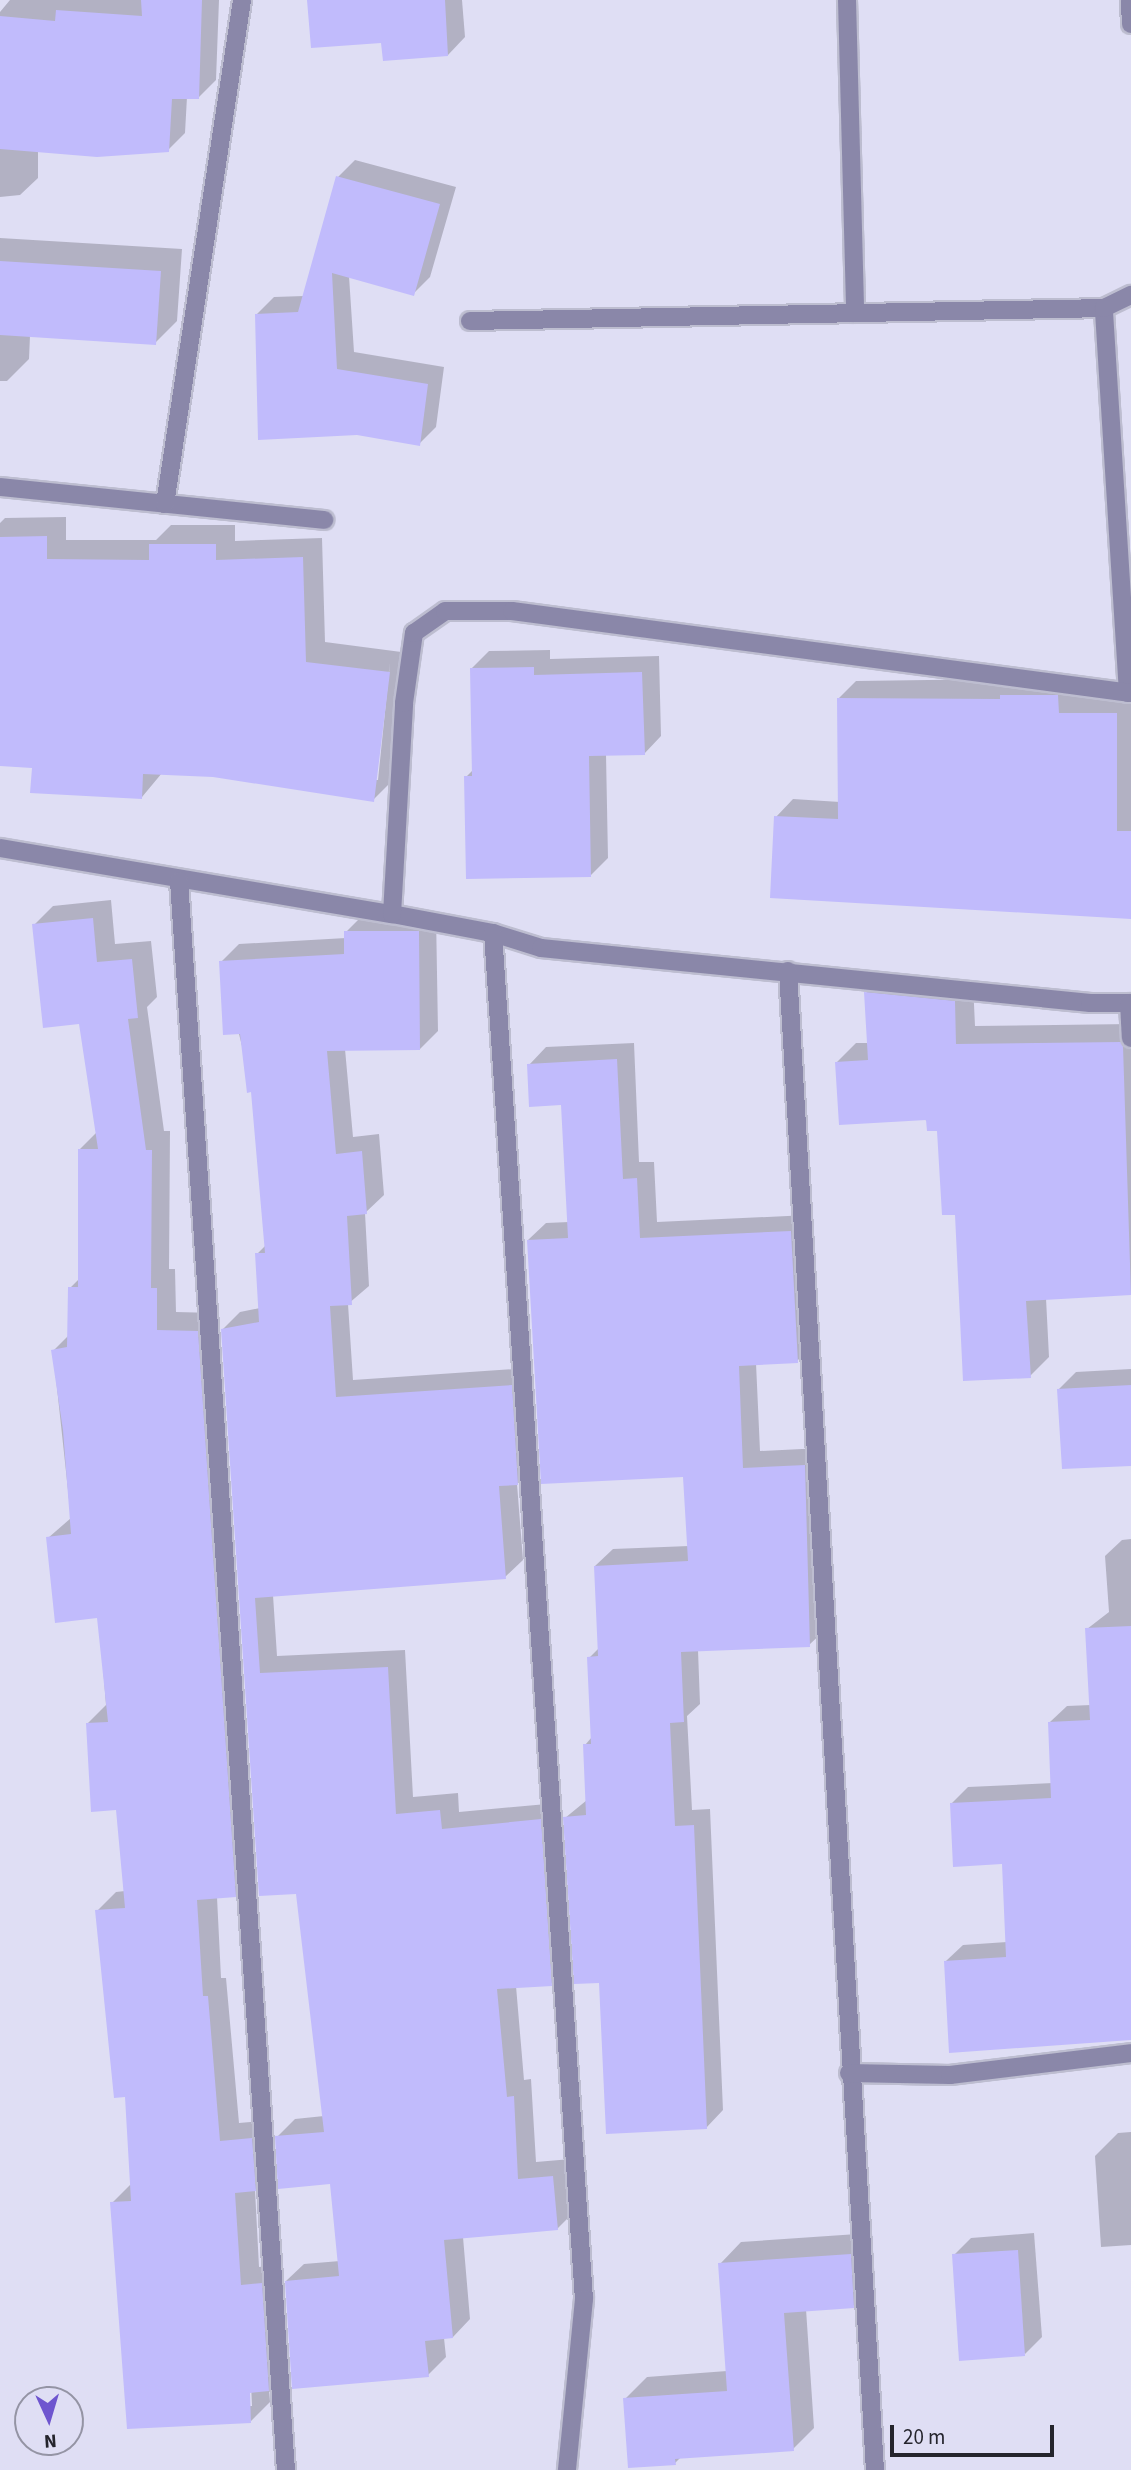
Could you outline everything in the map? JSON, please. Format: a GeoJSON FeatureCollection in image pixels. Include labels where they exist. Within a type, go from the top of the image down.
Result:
{"type":"FeatureCollection","features":[{"type":"Feature","properties":{"kind":"street"},"geometry":{"type":"LineString","coordinates":[[165,504],[242,0]]}},
{"type":"Feature","properties":{"kind":"street"},"geometry":{"type":"LineString","coordinates":[[847,0],[855,313]]}},
{"type":"Feature","properties":{"kind":"street"},"geometry":{"type":"LineString","coordinates":[[1130,0],[1131,24]]}},
{"type":"Feature","properties":{"kind":"street"},"geometry":{"type":"LineString","coordinates":[[470,321],[1104,308],[1131,295]]}},
{"type":"Feature","properties":{"kind":"street"},"geometry":{"type":"LineString","coordinates":[[392,914],[404,703],[414,633],[445,611],[512,611],[1130,693],[1104,308]]}},
{"type":"Feature","properties":{"kind":"street"},"geometry":{"type":"LineString","coordinates":[[0,487],[324,520]]}},
{"type":"Feature","properties":{"kind":"street"},"geometry":{"type":"LineString","coordinates":[[0,848],[179,881],[392,914],[493,933],[541,948],[1090,1003],[1130,1003],[1131,1038]]}},
{"type":"Feature","properties":{"kind":"street"},"geometry":{"type":"LineString","coordinates":[[179,881],[286,2470]]}},
{"type":"Feature","properties":{"kind":"street"},"geometry":{"type":"LineString","coordinates":[[493,933],[584,2299],[567,2470]]}},
{"type":"Feature","properties":{"kind":"street"},"geometry":{"type":"LineString","coordinates":[[788,971],[849,2073],[875,2470]]}},
{"type":"Feature","properties":{"kind":"street"},"geometry":{"type":"LineString","coordinates":[[849,2073],[950,2075],[1131,2053]]}},
{"type":"Feature","properties":{"kind":"building"},"geometry":{"type":"Polygon","coordinates":[[[141,0],[202,0],[199,99],[172,99],[169,152],[97,157],[0,149],[0,16],[55,21],[56,10],[142,16],[141,0]]]}},
{"type":"Feature","properties":{"kind":"building"},"geometry":{"type":"Polygon","coordinates":[[[307,0],[445,0],[448,56],[383,61],[381,43],[311,48],[307,0]]]}},
{"type":"Feature","properties":{"kind":"building"},"geometry":{"type":"Polygon","coordinates":[[[336,176],[440,204],[414,296],[332,273],[337,369],[428,384],[420,446],[357,435],[258,440],[255,314],[298,312],[336,176]]]}},
{"type":"Feature","properties":{"kind":"building"},"geometry":{"type":"Polygon","coordinates":[[[0,261],[161,271],[156,345],[0,335],[0,261]]]}},
{"type":"Feature","properties":{"kind":"building"},"geometry":{"type":"Polygon","coordinates":[[[47,536],[47,559],[149,560],[149,544],[216,544],[216,560],[303,557],[306,662],[390,672],[374,802],[213,777],[143,774],[142,799],[30,793],[32,768],[0,766],[0,537],[47,536]]]}},
{"type":"Feature","properties":{"kind":"building"},"geometry":{"type":"Polygon","coordinates":[[[534,667],[534,675],[642,672],[645,755],[589,756],[591,877],[466,879],[464,776],[472,776],[470,668],[534,667]]]}},
{"type":"Feature","properties":{"kind":"building"},"geometry":{"type":"Polygon","coordinates":[[[1000,695],[1058,695],[1059,713],[1117,713],[1117,831],[1131,831],[1131,919],[770,898],[774,816],[838,819],[837,698],[1000,699],[1000,695]]]}},
{"type":"Feature","properties":{"kind":"building"},"geometry":{"type":"Polygon","coordinates":[[[93,918],[97,962],[132,959],[138,1018],[128,1019],[146,1150],[152,1150],[151,1288],[157,1288],[157,1330],[198,1331],[236,1897],[197,1900],[203,1996],[208,1996],[220,2141],[252,2138],[256,2191],[235,2193],[241,2285],[262,2283],[269,2391],[250,2393],[251,2423],[127,2429],[110,2202],[131,2201],[125,2097],[114,2098],[95,1910],[125,1908],[116,1810],[91,1812],[86,1723],[108,1722],[97,1618],[55,1623],[46,1537],[71,1534],[63,1430],[51,1350],[67,1347],[68,1287],[78,1287],[78,1149],[98,1149],[79,1024],[43,1028],[32,924],[93,918]]]}},
{"type":"Feature","properties":{"kind":"building"},"geometry":{"type":"Polygon","coordinates":[[[344,931],[419,931],[420,1050],[327,1051],[336,1154],[362,1151],[367,1214],[347,1216],[352,1305],[330,1306],[336,1397],[512,1385],[518,1485],[499,1486],[506,1579],[255,1598],[260,1673],[388,1667],[396,1814],[440,1810],[442,1829],[541,1819],[552,1986],[497,1989],[507,2097],[514,2096],[518,2179],[553,2176],[558,2230],[444,2240],[453,2338],[425,2341],[429,2377],[292,2389],[285,2281],[339,2276],[330,2184],[278,2189],[275,2136],[324,2132],[296,1894],[259,1896],[221,1329],[259,1322],[255,1253],[265,1253],[251,1092],[247,1093],[240,1034],[223,1035],[219,961],[344,954],[344,931]]]}},
{"type":"Feature","properties":{"kind":"building"},"geometry":{"type":"Polygon","coordinates":[[[864,992],[955,1001],[956,1044],[1121,1042],[1123,1046],[1131,1295],[1026,1301],[1031,1378],[963,1381],[955,1215],[942,1215],[937,1131],[927,1131],[926,1120],[839,1125],[835,1062],[868,1060],[864,992]]]}},
{"type":"Feature","properties":{"kind":"building"},"geometry":{"type":"Polygon","coordinates":[[[617,1059],[623,1179],[637,1178],[640,1238],[791,1231],[798,1363],[739,1366],[743,1468],[805,1465],[810,1647],[681,1652],[684,1722],[670,1723],[675,1826],[694,1825],[707,2129],[606,2134],[599,1983],[574,1984],[563,1817],[586,1815],[583,1744],[591,1744],[587,1657],[598,1656],[594,1566],[688,1561],[683,1477],[541,1484],[527,1240],[568,1238],[561,1105],[529,1107],[527,1064],[617,1059]]]}},
{"type":"Feature","properties":{"kind":"building"},"geometry":{"type":"Polygon","coordinates":[[[1131,1385],[1131,1466],[1062,1469],[1057,1389],[1131,1385]]]}},
{"type":"Feature","properties":{"kind":"building"},"geometry":{"type":"Polygon","coordinates":[[[1131,1626],[1131,2040],[949,2053],[944,1961],[1006,1957],[1002,1864],[953,1867],[950,1803],[1051,1798],[1048,1722],[1090,1720],[1085,1628],[1131,1626]]]}},
{"type":"Feature","properties":{"kind":"building"},"geometry":{"type":"Polygon","coordinates":[[[1018,2250],[1025,2356],[959,2361],[952,2254],[1018,2250]]]}},
{"type":"Feature","properties":{"kind":"building"},"geometry":{"type":"Polygon","coordinates":[[[851,2254],[854,2308],[784,2313],[794,2451],[675,2459],[676,2465],[628,2468],[623,2398],[727,2391],[718,2263],[851,2254]]]}}]}
